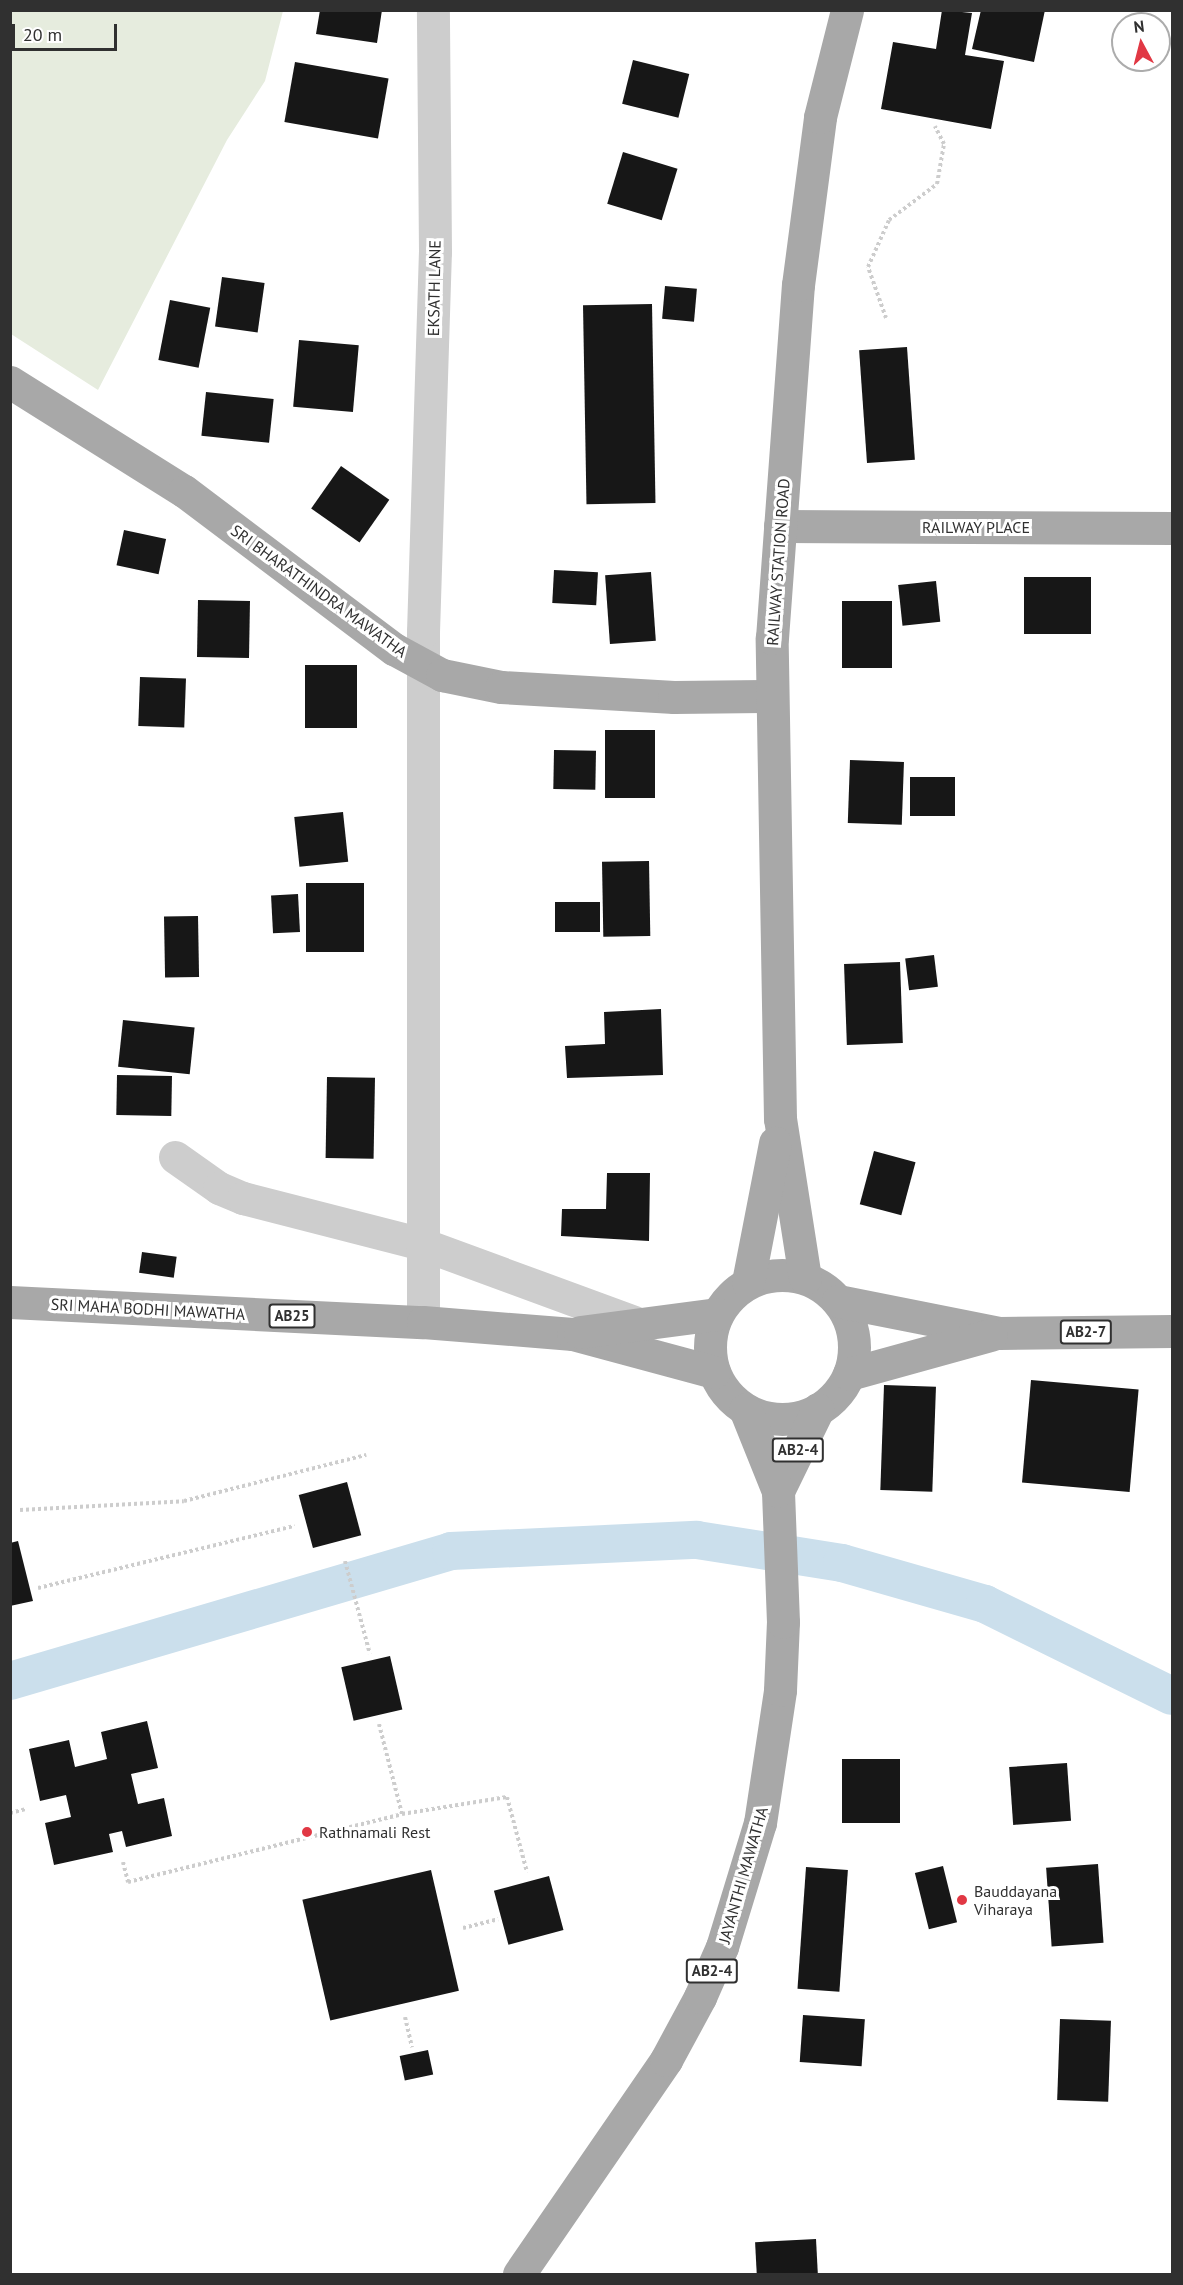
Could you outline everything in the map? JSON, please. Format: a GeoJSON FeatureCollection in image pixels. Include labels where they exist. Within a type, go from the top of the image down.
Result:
{"type":"FeatureCollection","features":[{"type":"Feature","properties":{"kind":"main road","name":"RAILWAY STATION ROAD"},"geometry":{"type":"LineString","coordinates":[[805,1278],[780,1119],[771,696],[780,526],[798,285],[818,129],[847,10]]}},
{"type":"Feature","properties":{"kind":"main road","name":"SRI BHARATHINDRA MAWATHA"},"geometry":{"type":"LineString","coordinates":[[10,382],[184,491],[394,649],[442,675],[501,687],[674,697],[771,696]]}},
{"type":"Feature","properties":{"kind":"main road","name":"RAILWAY PLACE"},"geometry":{"type":"LineString","coordinates":[[780,526],[1173,528]]}},
{"type":"Feature","properties":{"kind":"main road","name":"RAILWAY STATION ROAD"},"geometry":{"type":"LineString","coordinates":[[748,1282],[780,1119]]}},
{"type":"Feature","properties":{"kind":"main road"},"geometry":{"type":"LineString","coordinates":[[777,1275],[805,1278],[824,1287],[838,1301],[854,1336],[849,1374],[842,1388],[818,1409],[781,1419],[745,1409],[732,1399],[714,1372],[709,1343],[717,1314],[730,1296],[748,1282],[777,1275]]}},
{"type":"Feature","properties":{"kind":"main road","name":"AB2-7"},"geometry":{"type":"LineString","coordinates":[[838,1301],[999,1333],[1173,1331]]}},
{"type":"Feature","properties":{"kind":"main road","name":"SRI MAHA BODHI MAWATHA"},"geometry":{"type":"LineString","coordinates":[[10,1302],[423,1322],[573,1334],[714,1372]]}},
{"type":"Feature","properties":{"kind":"main road","name":"SRI MAHA BODHI MAWATHA"},"geometry":{"type":"LineString","coordinates":[[573,1334],[634,1322],[717,1314]]}},
{"type":"Feature","properties":{"kind":"main road","name":"AB2-7"},"geometry":{"type":"LineString","coordinates":[[849,1374],[999,1333]]}},
{"type":"Feature","properties":{"kind":"main road","name":"JAYANTHI MAWATHA"},"geometry":{"type":"LineString","coordinates":[[519,2274],[666,2060],[722,1947],[760,1823],[779,1701],[783,1622],[778,1491],[745,1409]]}},
{"type":"Feature","properties":{"kind":"main road","name":"JAYANTHI MAWATHA"},"geometry":{"type":"LineString","coordinates":[[778,1491],[818,1409]]}},
{"type":"Feature","properties":{"kind":"street","name":"EKSATH LANE"},"geometry":{"type":"LineString","coordinates":[[423,1322],[423,665],[435,252],[433,10]]}},
{"type":"Feature","properties":{"kind":"street"},"geometry":{"type":"LineString","coordinates":[[175,1157],[219,1188],[243,1198],[422,1244],[634,1322]]}},
{"type":"Feature","properties":{"kind":"path"},"geometry":{"type":"LineString","coordinates":[[886,318],[868,267],[889,220],[938,184],[944,144],[935,126]]}},
{"type":"Feature","properties":{"kind":"path"},"geometry":{"type":"LineString","coordinates":[[21,1510],[184,1502],[366,1455]]}},
{"type":"Feature","properties":{"kind":"path"},"geometry":{"type":"LineString","coordinates":[[38,1588],[295,1526]]}},
{"type":"Feature","properties":{"kind":"path"},"geometry":{"type":"LineString","coordinates":[[345,1561],[370,1654]]}},
{"type":"Feature","properties":{"kind":"path"},"geometry":{"type":"LineString","coordinates":[[380,1724],[402,1814]]}},
{"type":"Feature","properties":{"kind":"path"},"geometry":{"type":"LineString","coordinates":[[123,1862],[128,1882],[402,1814],[507,1797],[527,1872]]}},
{"type":"Feature","properties":{"kind":"path"},"geometry":{"type":"LineString","coordinates":[[10,1813],[26,1809]]}},
{"type":"Feature","properties":{"kind":"path"},"geometry":{"type":"LineString","coordinates":[[463,1928],[498,1919]]}},
{"type":"Feature","properties":{"kind":"path"},"geometry":{"type":"LineString","coordinates":[[405,2017],[412,2047]]}},
{"type":"Feature","properties":{"kind":"shaded area"},"geometry":{"type":"Polygon","coordinates":[[[10,11],[283,11],[265,81],[227,140],[98,390],[11,334],[10,11]]]}},
{"type":"Feature","properties":{"kind":"building"},"geometry":{"type":"Polygon","coordinates":[[[320,10],[382,10],[377,43],[316,34],[320,10]]]}},
{"type":"Feature","properties":{"kind":"building"},"geometry":{"type":"Polygon","coordinates":[[[942,10],[972,13],[965,55],[1004,61],[991,129],[881,109],[893,42],[936,49],[942,10]]]}},
{"type":"Feature","properties":{"kind":"building"},"geometry":{"type":"Polygon","coordinates":[[[981,10],[1045,10],[1034,62],[972,49],[981,10]]]}},
{"type":"Feature","properties":{"kind":"building"},"geometry":{"type":"Polygon","coordinates":[[[633,60],[689,74],[678,118],[622,104],[633,60]]]}},
{"type":"Feature","properties":{"kind":"building"},"geometry":{"type":"Polygon","coordinates":[[[295,62],[389,78],[378,139],[284,122],[295,62]]]}},
{"type":"Feature","properties":{"kind":"building"},"geometry":{"type":"Polygon","coordinates":[[[623,152],[678,169],[662,220],[607,204],[623,152]]]}},
{"type":"Feature","properties":{"kind":"building"},"geometry":{"type":"Polygon","coordinates":[[[222,277],[265,283],[258,332],[215,327],[222,277]]]}},
{"type":"Feature","properties":{"kind":"building"},"geometry":{"type":"Polygon","coordinates":[[[665,286],[697,289],[694,322],[662,319],[665,286]]]}},
{"type":"Feature","properties":{"kind":"building"},"geometry":{"type":"Polygon","coordinates":[[[170,300],[210,308],[199,368],[158,360],[170,300]]]}},
{"type":"Feature","properties":{"kind":"building"},"geometry":{"type":"Polygon","coordinates":[[[652,304],[655,503],[586,504],[583,305],[652,304]]]}},
{"type":"Feature","properties":{"kind":"building"},"geometry":{"type":"Polygon","coordinates":[[[299,340],[359,345],[353,412],[293,407],[299,340]]]}},
{"type":"Feature","properties":{"kind":"building"},"geometry":{"type":"Polygon","coordinates":[[[907,347],[915,460],[867,463],[859,350],[907,347]]]}},
{"type":"Feature","properties":{"kind":"building"},"geometry":{"type":"Polygon","coordinates":[[[206,392],[274,399],[269,443],[201,436],[206,392]]]}},
{"type":"Feature","properties":{"kind":"building"},"geometry":{"type":"Polygon","coordinates":[[[341,466],[389,500],[360,542],[311,509],[341,466]]]}},
{"type":"Feature","properties":{"kind":"building"},"geometry":{"type":"Polygon","coordinates":[[[124,530],[166,539],[159,574],[117,565],[124,530]]]}},
{"type":"Feature","properties":{"kind":"building"},"geometry":{"type":"Polygon","coordinates":[[[554,570],[598,572],[596,605],[552,603],[554,570]]]}},
{"type":"Feature","properties":{"kind":"building"},"geometry":{"type":"Polygon","coordinates":[[[651,572],[656,641],[610,644],[605,575],[651,572]]]}},
{"type":"Feature","properties":{"kind":"building"},"geometry":{"type":"Polygon","coordinates":[[[1024,577],[1091,577],[1091,634],[1024,634],[1024,577]]]}},
{"type":"Feature","properties":{"kind":"building"},"geometry":{"type":"Polygon","coordinates":[[[936,581],[940,622],[902,626],[898,585],[936,581]]]}},
{"type":"Feature","properties":{"kind":"building"},"geometry":{"type":"Polygon","coordinates":[[[198,600],[250,601],[249,658],[197,657],[198,600]]]}},
{"type":"Feature","properties":{"kind":"building"},"geometry":{"type":"Polygon","coordinates":[[[842,601],[892,601],[892,668],[842,668],[842,601]]]}},
{"type":"Feature","properties":{"kind":"building"},"geometry":{"type":"Polygon","coordinates":[[[305,665],[357,665],[357,728],[305,728],[305,665]]]}},
{"type":"Feature","properties":{"kind":"building"},"geometry":{"type":"Polygon","coordinates":[[[140,677],[186,679],[184,728],[138,726],[140,677]]]}},
{"type":"Feature","properties":{"kind":"building"},"geometry":{"type":"Polygon","coordinates":[[[605,730],[655,730],[655,798],[605,798],[605,730]]]}},
{"type":"Feature","properties":{"kind":"building"},"geometry":{"type":"Polygon","coordinates":[[[554,750],[596,751],[595,790],[553,789],[554,750]]]}},
{"type":"Feature","properties":{"kind":"building"},"geometry":{"type":"Polygon","coordinates":[[[850,760],[904,762],[902,825],[848,823],[850,760]]]}},
{"type":"Feature","properties":{"kind":"building"},"geometry":{"type":"Polygon","coordinates":[[[910,777],[955,777],[955,816],[910,816],[910,777]]]}},
{"type":"Feature","properties":{"kind":"building"},"geometry":{"type":"Polygon","coordinates":[[[343,812],[348,862],[299,867],[294,817],[343,812]]]}},
{"type":"Feature","properties":{"kind":"building"},"geometry":{"type":"Polygon","coordinates":[[[649,861],[650,936],[603,937],[602,862],[649,861]]]}},
{"type":"Feature","properties":{"kind":"building"},"geometry":{"type":"Polygon","coordinates":[[[306,883],[364,883],[364,952],[306,952],[306,883]]]}},
{"type":"Feature","properties":{"kind":"building"},"geometry":{"type":"Polygon","coordinates":[[[298,894],[300,932],[273,933],[271,895],[298,894]]]}},
{"type":"Feature","properties":{"kind":"building"},"geometry":{"type":"Polygon","coordinates":[[[555,902],[600,902],[600,932],[555,932],[555,902]]]}},
{"type":"Feature","properties":{"kind":"building"},"geometry":{"type":"Polygon","coordinates":[[[198,916],[199,977],[165,978],[164,917],[198,916]]]}},
{"type":"Feature","properties":{"kind":"building"},"geometry":{"type":"Polygon","coordinates":[[[934,955],[938,987],[909,990],[905,959],[934,955]]]}},
{"type":"Feature","properties":{"kind":"building"},"geometry":{"type":"Polygon","coordinates":[[[900,962],[903,1043],[847,1045],[844,964],[900,962]]]}},
{"type":"Feature","properties":{"kind":"building"},"geometry":{"type":"Polygon","coordinates":[[[661,1009],[663,1075],[567,1078],[565,1046],[605,1044],[604,1012],[661,1009]]]}},
{"type":"Feature","properties":{"kind":"building"},"geometry":{"type":"Polygon","coordinates":[[[123,1020],[195,1028],[190,1074],[118,1067],[123,1020]]]}},
{"type":"Feature","properties":{"kind":"building"},"geometry":{"type":"Polygon","coordinates":[[[117,1075],[172,1076],[171,1116],[116,1115],[117,1075]]]}},
{"type":"Feature","properties":{"kind":"building"},"geometry":{"type":"Polygon","coordinates":[[[327,1077],[375,1078],[374,1159],[326,1158],[327,1077]]]}},
{"type":"Feature","properties":{"kind":"building"},"geometry":{"type":"Polygon","coordinates":[[[874,1151],[916,1162],[901,1215],[860,1204],[874,1151]]]}},
{"type":"Feature","properties":{"kind":"building"},"geometry":{"type":"Polygon","coordinates":[[[607,1173],[650,1173],[649,1241],[561,1236],[562,1209],[606,1209],[607,1173]]]}},
{"type":"Feature","properties":{"kind":"building"},"geometry":{"type":"Polygon","coordinates":[[[142,1252],[177,1257],[174,1278],[139,1273],[142,1252]]]}},
{"type":"Feature","properties":{"kind":"building"},"geometry":{"type":"Polygon","coordinates":[[[1031,1380],[1139,1389],[1130,1492],[1022,1483],[1031,1380]]]}},
{"type":"Feature","properties":{"kind":"building"},"geometry":{"type":"Polygon","coordinates":[[[884,1385],[936,1387],[932,1492],[880,1490],[884,1385]]]}},
{"type":"Feature","properties":{"kind":"building"},"geometry":{"type":"Polygon","coordinates":[[[347,1482],[361,1535],[313,1548],[299,1495],[347,1482]]]}},
{"type":"Feature","properties":{"kind":"building"},"geometry":{"type":"Polygon","coordinates":[[[18,1541],[33,1601],[10,1606],[10,1543],[18,1541]]]}},
{"type":"Feature","properties":{"kind":"building"},"geometry":{"type":"Polygon","coordinates":[[[390,1656],[402,1710],[354,1721],[341,1667],[390,1656]]]}},
{"type":"Feature","properties":{"kind":"building"},"geometry":{"type":"Polygon","coordinates":[[[147,1721],[158,1768],[131,1774],[138,1804],[164,1798],[172,1836],[126,1847],[122,1831],[109,1834],[113,1852],[54,1865],[45,1823],[71,1817],[66,1795],[40,1801],[29,1749],[69,1740],[75,1767],[107,1759],[101,1732],[147,1721]]]}},
{"type":"Feature","properties":{"kind":"building"},"geometry":{"type":"Polygon","coordinates":[[[842,1759],[900,1759],[900,1823],[842,1823],[842,1759]]]}},
{"type":"Feature","properties":{"kind":"building"},"geometry":{"type":"Polygon","coordinates":[[[1067,1763],[1071,1821],[1013,1825],[1009,1767],[1067,1763]]]}},
{"type":"Feature","properties":{"kind":"building"},"geometry":{"type":"Polygon","coordinates":[[[1098,1864],[1104,1943],[1052,1946],[1046,1868],[1098,1864]]]}},
{"type":"Feature","properties":{"kind":"building"},"geometry":{"type":"Polygon","coordinates":[[[943,1866],[957,1922],[929,1929],[915,1873],[943,1866]]]}},
{"type":"Feature","properties":{"kind":"building"},"geometry":{"type":"Polygon","coordinates":[[[806,1867],[848,1870],[839,1992],[797,1989],[806,1867]]]}},
{"type":"Feature","properties":{"kind":"building"},"geometry":{"type":"Polygon","coordinates":[[[431,1870],[459,1991],[330,2021],[302,1900],[431,1870]]]}},
{"type":"Feature","properties":{"kind":"building"},"geometry":{"type":"Polygon","coordinates":[[[549,1876],[563,1930],[508,1945],[494,1891],[549,1876]]]}},
{"type":"Feature","properties":{"kind":"building"},"geometry":{"type":"Polygon","coordinates":[[[803,2015],[865,2019],[862,2066],[800,2062],[803,2015]]]}},
{"type":"Feature","properties":{"kind":"building"},"geometry":{"type":"Polygon","coordinates":[[[1060,2019],[1111,2021],[1108,2102],[1057,2100],[1060,2019]]]}},
{"type":"Feature","properties":{"kind":"building"},"geometry":{"type":"Polygon","coordinates":[[[428,2050],[433,2074],[405,2080],[400,2056],[428,2050]]]}},
{"type":"Feature","properties":{"kind":"building"},"geometry":{"type":"Polygon","coordinates":[[[816,2239],[818,2274],[757,2274],[755,2242],[816,2239]]]}},
{"type":"Feature","properties":{"kind":"waterway"},"geometry":{"type":"LineString","coordinates":[[10,1681],[451,1551],[697,1540],[842,1563],[985,1604],[1172,1696]]}},
{"type":"Feature","properties":{"kind":"place","name":"Rathnamali Rest"},"geometry":{"type":"Point","coordinates":[307,1832]}},
{"type":"Feature","properties":{"kind":"place","name":"Bauddayana Viharaya"},"geometry":{"type":"Point","coordinates":[962,1900]}}]}
